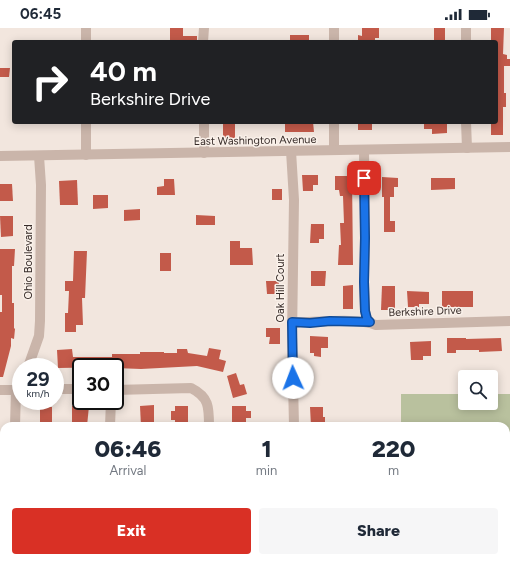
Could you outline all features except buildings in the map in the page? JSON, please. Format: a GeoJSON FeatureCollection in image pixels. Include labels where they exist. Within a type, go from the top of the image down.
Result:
{"type":"FeatureCollection","features":[{"type":"Feature","properties":{"kind":"street"},"geometry":{"type":"LineString","coordinates":[[86,28],[86,40]]}},
{"type":"Feature","properties":{"kind":"street"},"geometry":{"type":"LineString","coordinates":[[203,40],[204,28]]}},
{"type":"Feature","properties":{"kind":"street"},"geometry":{"type":"LineString","coordinates":[[334,28],[334,40]]}},
{"type":"Feature","properties":{"kind":"street"},"geometry":{"type":"LineString","coordinates":[[466,28],[466,40]]}},
{"type":"Feature","properties":{"kind":"street"},"geometry":{"type":"LineString","coordinates":[[86,124],[86,155]]}},
{"type":"Feature","properties":{"kind":"street"},"geometry":{"type":"LineString","coordinates":[[204,124],[204,153]]}},
{"type":"Feature","properties":{"kind":"street"},"geometry":{"type":"LineString","coordinates":[[334,124],[334,150]]}},
{"type":"Feature","properties":{"kind":"street"},"geometry":{"type":"LineString","coordinates":[[466,124],[467,148]]}},
{"type":"Feature","properties":{"kind":"street","name":"East Washington Avenue"},"geometry":{"type":"LineString","coordinates":[[0,156],[510,147]]}},
{"type":"Feature","properties":{"kind":"street"},"geometry":{"type":"LineString","coordinates":[[364,150],[365,311],[367,319],[370,322]]}},
{"type":"Feature","properties":{"kind":"street","name":"Oak Hill Court"},"geometry":{"type":"LineString","coordinates":[[291,151],[294,200],[292,322],[294,422]]}},
{"type":"Feature","properties":{"kind":"street","name":"Ohio Boulevard"},"geometry":{"type":"LineString","coordinates":[[31,358],[39,336],[40,321],[41,185],[38,156]]}},
{"type":"Feature","properties":{"kind":"street","name":"Berkshire Drive"},"geometry":{"type":"LineString","coordinates":[[292,322],[370,322],[376,325],[510,321]]}},
{"type":"Feature","properties":{"kind":"street"},"geometry":{"type":"LineString","coordinates":[[0,390],[12,387]]}},
{"type":"Feature","properties":{"kind":"street"},"geometry":{"type":"LineString","coordinates":[[124,390],[191,388],[198,392],[206,401],[209,411],[209,422]]}},
{"type":"Feature","properties":{"kind":"street"},"geometry":{"type":"LineString","coordinates":[[15,422],[17,410]]}},
{"type":"Feature","properties":{"kind":"street"},"geometry":{"type":"LineString","coordinates":[[110,422],[111,410]]}},
{"type":"Feature","properties":{"kind":"green space"},"geometry":{"type":"Polygon","coordinates":[[[401,394],[458,394],[458,410],[498,410],[498,394],[510,394],[510,422],[401,422],[401,394]]]}},
{"type":"Feature","properties":{"kind":"route"},"geometry":{"type":"LineString","coordinates":[[293,378],[292,322],[370,322],[367,319],[365,311],[364,178]]}}]}
